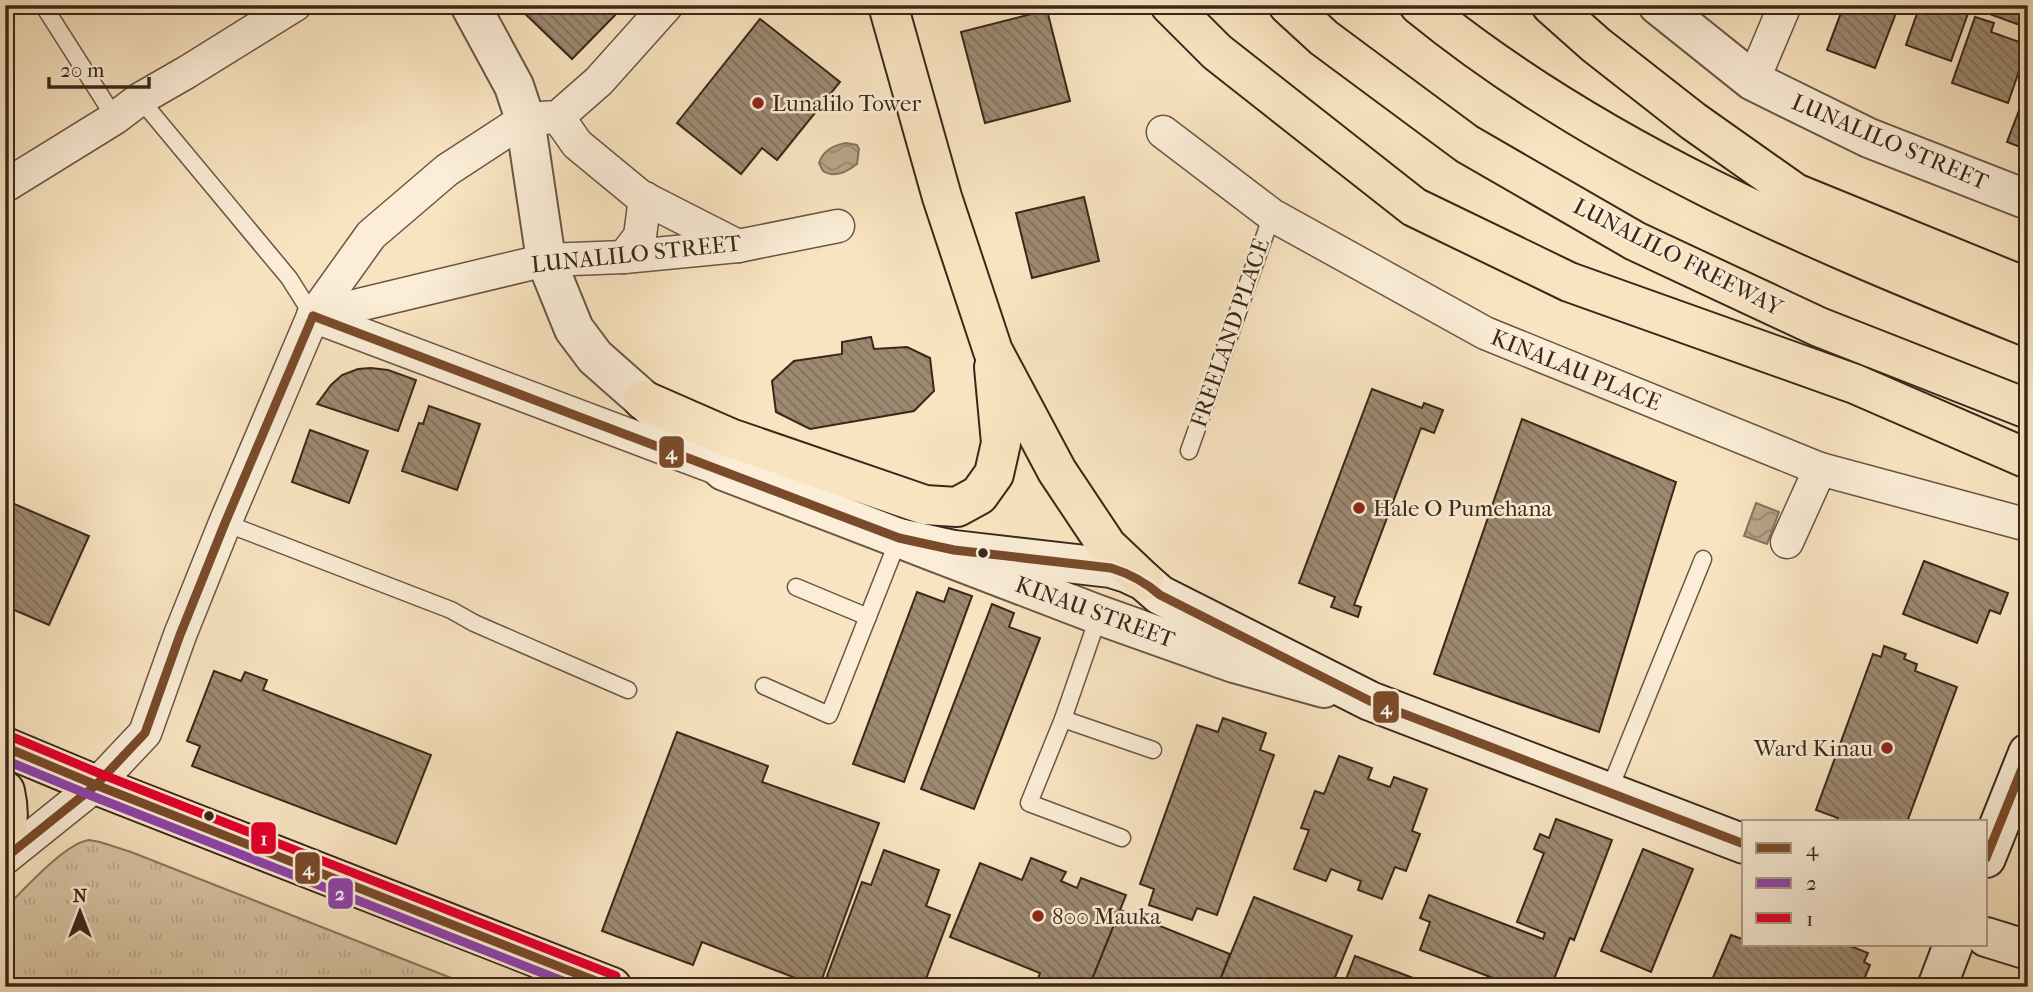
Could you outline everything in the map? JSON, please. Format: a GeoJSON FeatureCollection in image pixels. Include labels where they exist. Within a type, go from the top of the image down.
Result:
{"type":"FeatureCollection","features":[{"type":"Feature","properties":{"kind":"main road"},"geometry":{"type":"LineString","coordinates":[[888,5],[942,197],[993,351],[1057,471],[1107,546],[1144,580]]}},
{"type":"Feature","properties":{"kind":"main road"},"geometry":{"type":"LineString","coordinates":[[1170,5],[1217,52],[1414,207],[1569,282],[1855,384],[2028,458]]}},
{"type":"Feature","properties":{"kind":"main road","name":"LUNALILO FREEWAY"},"geometry":{"type":"LineString","coordinates":[[1288,5],[1324,38],[1467,144],[1635,241],[1819,327],[2028,410]]}},
{"type":"Feature","properties":{"kind":"main road"},"geometry":{"type":"LineString","coordinates":[[1419,5],[1498,66],[1619,142],[1728,199],[1885,270],[2028,327]]}},
{"type":"Feature","properties":{"kind":"main road"},"geometry":{"type":"LineString","coordinates":[[1551,5],[1693,121],[1795,192],[2028,288]]}},
{"type":"Feature","properties":{"kind":"main road"},"geometry":{"type":"LineString","coordinates":[[643,400],[730,438],[925,505],[957,507],[979,495],[994,474],[1001,443],[993,351]]}},
{"type":"Feature","properties":{"kind":"main road"},"geometry":{"type":"LineString","coordinates":[[5,747],[611,987]]}},
{"type":"Feature","properties":{"kind":"main road"},"geometry":{"type":"LineString","coordinates":[[5,791],[9,806],[9,823],[5,838]]}},
{"type":"Feature","properties":{"kind":"street"},"geometry":{"type":"LineString","coordinates":[[5,186],[295,5]]}},
{"type":"Feature","properties":{"kind":"street"},"geometry":{"type":"LineString","coordinates":[[470,5],[514,86],[541,118],[640,196],[738,246]]}},
{"type":"Feature","properties":{"kind":"street"},"geometry":{"type":"LineString","coordinates":[[5,858],[96,785],[145,733],[180,635],[225,523],[313,316],[371,235],[447,170],[541,118],[599,80],[667,5]]}},
{"type":"Feature","properties":{"kind":"street","name":"LUNALILO STREET"},"geometry":{"type":"LineString","coordinates":[[1658,5],[1753,80],[1869,138],[2028,200]]}},
{"type":"Feature","properties":{"kind":"street"},"geometry":{"type":"LineString","coordinates":[[1753,80],[1785,5]]}},
{"type":"Feature","properties":{"kind":"street"},"geometry":{"type":"LineString","coordinates":[[541,118],[546,260],[574,329],[594,357],[724,471]]}},
{"type":"Feature","properties":{"kind":"street","name":"KINALAU PLACE"},"geometry":{"type":"LineString","coordinates":[[1163,132],[1272,215],[1485,333],[1820,468],[2028,525]]}},
{"type":"Feature","properties":{"kind":"street"},"geometry":{"type":"LineString","coordinates":[[624,257],[640,236],[645,198]]}},
{"type":"Feature","properties":{"kind":"street","name":"LUNALILO STREET"},"geometry":{"type":"LineString","coordinates":[[313,316],[546,260],[624,257],[738,246],[838,226]]}},
{"type":"Feature","properties":{"kind":"street","name":"KINAU STREET"},"geometry":{"type":"LineString","coordinates":[[313,316],[1099,615],[1234,663],[1370,701],[1742,843]]}},
{"type":"Feature","properties":{"kind":"street"},"geometry":{"type":"LineString","coordinates":[[1787,542],[1820,468]]}},
{"type":"Feature","properties":{"kind":"street","name":"KINAU STREET"},"geometry":{"type":"LineString","coordinates":[[900,538],[954,550],[1111,568],[1128,573],[1144,580],[1160,595],[1370,701]]}},
{"type":"Feature","properties":{"kind":"street"},"geometry":{"type":"LineString","coordinates":[[1988,853],[2028,753]]}},
{"type":"Feature","properties":{"kind":"street"},"geometry":{"type":"LineString","coordinates":[[1988,938],[2028,950]]}},
{"type":"Feature","properties":{"kind":"street"},"geometry":{"type":"LineString","coordinates":[[1937,987],[1953,946]]}},
{"type":"Feature","properties":{"kind":"lane"},"geometry":{"type":"LineString","coordinates":[[43,5],[127,108],[289,278],[313,316]]}},
{"type":"Feature","properties":{"kind":"lane","name":"FREELAND PLACE"},"geometry":{"type":"LineString","coordinates":[[1189,451],[1272,215]]}},
{"type":"Feature","properties":{"kind":"lane"},"geometry":{"type":"LineString","coordinates":[[225,523],[451,610],[474,623],[628,690]]}},
{"type":"Feature","properties":{"kind":"lane"},"geometry":{"type":"LineString","coordinates":[[764,686],[829,715],[900,538]]}},
{"type":"Feature","properties":{"kind":"lane"},"geometry":{"type":"LineString","coordinates":[[1608,793],[1703,559]]}},
{"type":"Feature","properties":{"kind":"lane"},"geometry":{"type":"LineString","coordinates":[[796,587],[868,617]]}},
{"type":"Feature","properties":{"kind":"lane"},"geometry":{"type":"LineString","coordinates":[[1099,615],[1063,719],[1029,803],[1122,838]]}},
{"type":"Feature","properties":{"kind":"lane"},"geometry":{"type":"LineString","coordinates":[[1063,719],[1153,750]]}},
{"type":"Feature","properties":{"kind":"green space"},"geometry":{"type":"Polygon","coordinates":[[[89,840],[131,852],[474,987],[5,987],[5,908],[68,849],[89,840]]]}},
{"type":"Feature","properties":{"kind":"water"},"geometry":{"type":"Polygon","coordinates":[[[846,143],[857,145],[857,164],[840,173],[823,171],[819,163],[823,155],[833,147],[846,143]]]}},
{"type":"Feature","properties":{"kind":"water"},"geometry":{"type":"Polygon","coordinates":[[[1756,503],[1779,512],[1767,544],[1744,536],[1756,503]]]}},
{"type":"Feature","properties":{"kind":"building"},"geometry":{"type":"Polygon","coordinates":[[[516,5],[625,5],[572,59],[516,5]]]}},
{"type":"Feature","properties":{"kind":"building"},"geometry":{"type":"Polygon","coordinates":[[[1844,5],[1899,5],[1875,68],[1827,50],[1844,5]]]}},
{"type":"Feature","properties":{"kind":"building"},"geometry":{"type":"Polygon","coordinates":[[[1920,5],[1971,5],[1951,61],[1906,45],[1920,5]]]}},
{"type":"Feature","properties":{"kind":"building"},"geometry":{"type":"Polygon","coordinates":[[[1983,5],[2028,5],[2028,28],[1981,11],[1983,5]]]}},
{"type":"Feature","properties":{"kind":"building"},"geometry":{"type":"Polygon","coordinates":[[[1047,10],[1070,101],[985,123],[961,32],[1047,10]]]}},
{"type":"Feature","properties":{"kind":"building"},"geometry":{"type":"Polygon","coordinates":[[[1975,17],[1994,23],[1991,32],[2028,45],[2008,103],[1952,83],[1975,17]]]}},
{"type":"Feature","properties":{"kind":"building","name":"Lunalilo Tower"},"geometry":{"type":"Polygon","coordinates":[[[760,19],[840,82],[777,160],[762,148],[741,174],[677,123],[760,19]]]}},
{"type":"Feature","properties":{"kind":"building"},"geometry":{"type":"Polygon","coordinates":[[[2028,87],[2028,150],[2007,142],[2028,87]]]}},
{"type":"Feature","properties":{"kind":"building"},"geometry":{"type":"Polygon","coordinates":[[[1084,197],[1099,261],[1032,278],[1016,213],[1084,197]]]}},
{"type":"Feature","properties":{"kind":"building"},"geometry":{"type":"Polygon","coordinates":[[[871,337],[874,349],[907,347],[930,358],[934,391],[914,411],[810,429],[776,412],[772,381],[794,361],[842,354],[842,342],[871,337]]]}},
{"type":"Feature","properties":{"kind":"building"},"geometry":{"type":"Polygon","coordinates":[[[371,368],[388,370],[416,380],[398,431],[317,404],[342,375],[371,368]]]}},
{"type":"Feature","properties":{"kind":"building","name":"Hale O Pumehana"},"geometry":{"type":"Polygon","coordinates":[[[1372,389],[1422,408],[1424,403],[1443,410],[1434,433],[1421,428],[1354,605],[1361,607],[1358,617],[1331,607],[1335,597],[1299,583],[1372,389]]]}},
{"type":"Feature","properties":{"kind":"building"},"geometry":{"type":"Polygon","coordinates":[[[429,406],[480,424],[457,490],[402,471],[419,423],[423,424],[429,406]]]}},
{"type":"Feature","properties":{"kind":"building"},"geometry":{"type":"Polygon","coordinates":[[[1522,419],[1676,482],[1599,732],[1434,674],[1522,419]]]}},
{"type":"Feature","properties":{"kind":"building"},"geometry":{"type":"Polygon","coordinates":[[[310,430],[368,451],[349,503],[292,482],[310,430]]]}},
{"type":"Feature","properties":{"kind":"building"},"geometry":{"type":"Polygon","coordinates":[[[5,500],[89,536],[49,625],[5,606],[5,500]]]}},
{"type":"Feature","properties":{"kind":"building"},"geometry":{"type":"Polygon","coordinates":[[[1924,561],[2008,593],[2000,614],[1990,610],[1977,643],[1903,614],[1924,561]]]}},
{"type":"Feature","properties":{"kind":"building"},"geometry":{"type":"Polygon","coordinates":[[[949,588],[972,596],[904,782],[853,764],[917,592],[944,602],[949,588]]]}},
{"type":"Feature","properties":{"kind":"building"},"geometry":{"type":"Polygon","coordinates":[[[992,604],[1014,613],[1009,627],[1040,638],[974,809],[921,789],[992,604]]]}},
{"type":"Feature","properties":{"kind":"building","name":"Ward Kinau"},"geometry":{"type":"Polygon","coordinates":[[[1884,646],[1906,654],[1904,659],[1917,664],[1915,671],[1957,687],[1908,820],[1837,820],[1838,818],[1816,810],[1873,654],[1881,657],[1884,646]]]}},
{"type":"Feature","properties":{"kind":"building"},"geometry":{"type":"Polygon","coordinates":[[[214,671],[241,681],[245,672],[267,680],[263,690],[431,755],[396,844],[192,766],[200,746],[187,741],[214,671]]]}},
{"type":"Feature","properties":{"kind":"building"},"geometry":{"type":"Polygon","coordinates":[[[1223,718],[1266,733],[1260,750],[1274,755],[1217,915],[1197,908],[1192,920],[1149,905],[1154,889],[1140,884],[1197,725],[1218,732],[1223,718]]]}},
{"type":"Feature","properties":{"kind":"building"},"geometry":{"type":"Polygon","coordinates":[[[677,732],[768,766],[762,782],[879,823],[819,987],[702,942],[693,965],[602,931],[677,732]]]}},
{"type":"Feature","properties":{"kind":"building"},"geometry":{"type":"Polygon","coordinates":[[[1339,756],[1372,768],[1368,779],[1390,787],[1394,777],[1427,789],[1412,831],[1420,834],[1406,871],[1395,867],[1382,899],[1358,890],[1361,881],[1331,869],[1326,881],[1294,869],[1309,830],[1301,828],[1315,791],[1324,794],[1339,756]]]}},
{"type":"Feature","properties":{"kind":"building"},"geometry":{"type":"Polygon","coordinates":[[[1556,819],[1612,840],[1574,940],[1570,938],[1551,987],[1516,987],[1420,950],[1430,922],[1420,918],[1429,895],[1543,939],[1545,933],[1517,922],[1544,853],[1534,849],[1540,834],[1549,838],[1556,819]]]}},
{"type":"Feature","properties":{"kind":"building"},"geometry":{"type":"Polygon","coordinates":[[[1643,849],[1693,869],[1651,972],[1601,951],[1643,849]]]}},
{"type":"Feature","properties":{"kind":"building"},"geometry":{"type":"Polygon","coordinates":[[[884,850],[939,870],[926,906],[950,915],[923,987],[823,987],[862,882],[871,885],[884,850]]]}},
{"type":"Feature","properties":{"kind":"building","name":"800 Mauka"},"geometry":{"type":"Polygon","coordinates":[[[1031,858],[1066,872],[1061,881],[1077,888],[1081,878],[1126,895],[1089,987],[1035,987],[1040,973],[950,937],[980,863],[1022,880],[1031,858]]]}},
{"type":"Feature","properties":{"kind":"building"},"geometry":{"type":"Polygon","coordinates":[[[1254,897],[1352,936],[1331,987],[1217,987],[1254,897]]]}},
{"type":"Feature","properties":{"kind":"building"},"geometry":{"type":"Polygon","coordinates":[[[1120,910],[1230,954],[1217,987],[1089,987],[1120,910]]]}},
{"type":"Feature","properties":{"kind":"building"},"geometry":{"type":"Polygon","coordinates":[[[1731,935],[1742,939],[1742,946],[1850,946],[1868,953],[1864,962],[1870,965],[1861,987],[1709,987],[1731,935]]]}},
{"type":"Feature","properties":{"kind":"building"},"geometry":{"type":"Polygon","coordinates":[[[1355,956],[1437,987],[1343,987],[1355,956]]]}},
{"type":"Feature","properties":{"kind":"transit line","name":"4"},"geometry":{"type":"LineString","coordinates":[[313,316],[899,538],[954,550],[1118,570],[1149,586],[1160,595],[1370,701],[1742,843]]}},
{"type":"Feature","properties":{"kind":"transit line","name":"4"},"geometry":{"type":"LineString","coordinates":[[5,858],[96,785],[145,733],[180,635],[225,523],[313,316]]}},
{"type":"Feature","properties":{"kind":"transit line","name":"1"},"geometry":{"type":"LineString","coordinates":[[10,736],[616,976]]}},
{"type":"Feature","properties":{"kind":"transit line","name":"4"},"geometry":{"type":"LineString","coordinates":[[5,747],[611,987]]}},
{"type":"Feature","properties":{"kind":"transit line","name":"4"},"geometry":{"type":"LineString","coordinates":[[1988,853],[2028,754]]}},
{"type":"Feature","properties":{"kind":"transit line","name":"2"},"geometry":{"type":"LineString","coordinates":[[5,760],[578,987]]}},
{"type":"Feature","properties":{"kind":"place","name":"Lunalilo Tower"},"geometry":{"type":"Point","coordinates":[758,103]}},
{"type":"Feature","properties":{"kind":"place","name":"Hale O Pumehana"},"geometry":{"type":"Point","coordinates":[1359,508]}},
{"type":"Feature","properties":{"kind":"place","name":"Ward Kinau"},"geometry":{"type":"Point","coordinates":[1887,748]}},
{"type":"Feature","properties":{"kind":"place","name":"800 Mauka"},"geometry":{"type":"Point","coordinates":[1038,916]}}]}
